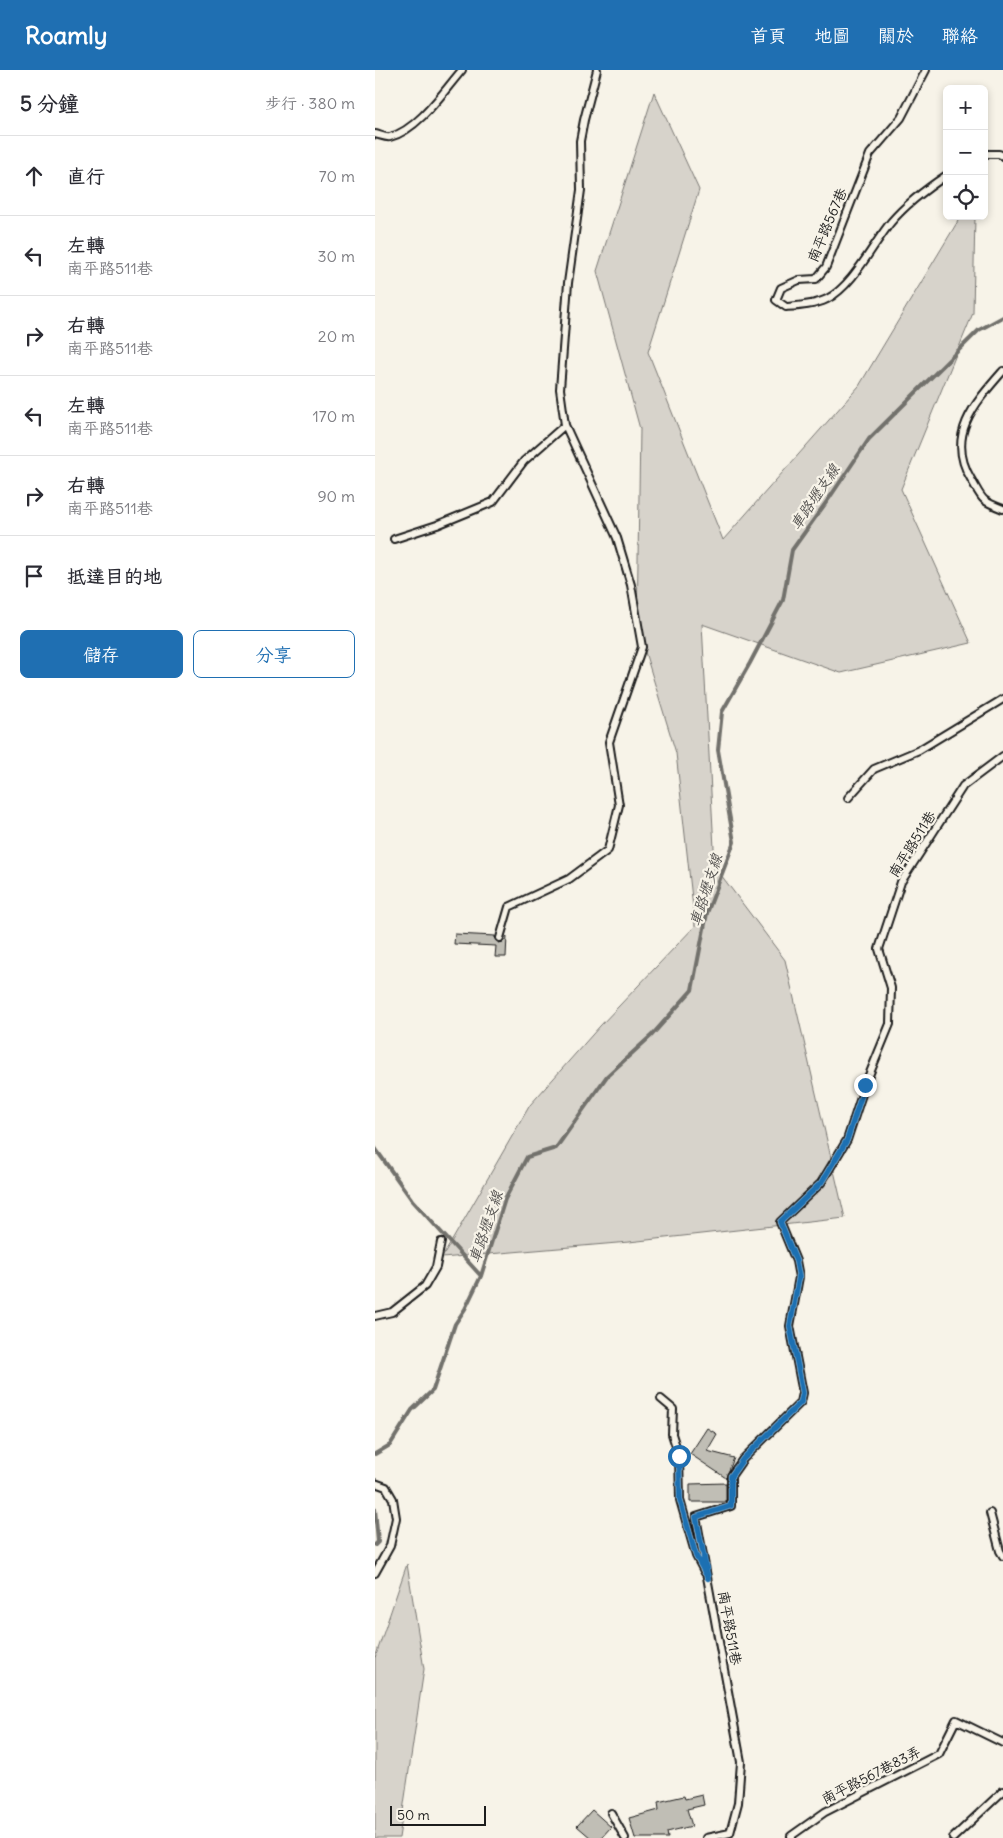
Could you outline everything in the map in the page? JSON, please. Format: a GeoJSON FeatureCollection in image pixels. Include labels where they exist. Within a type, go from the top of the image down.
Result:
{"type":"FeatureCollection","features":[{"type":"Feature","properties":{"kind":"lane"},"geometry":{"type":"LineString","coordinates":[[375,134],[389,137],[401,132],[419,120],[462,70]]}},
{"type":"Feature","properties":{"kind":"lane"},"geometry":{"type":"LineString","coordinates":[[500,938],[509,908],[569,879],[608,850],[619,805],[609,742],[642,647],[631,585],[617,538],[565,425],[560,389],[568,283],[581,190],[581,141],[584,120],[597,70]]}},
{"type":"Feature","properties":{"kind":"lane","name":"南平路567巷"},"geometry":{"type":"LineString","coordinates":[[926,70],[901,118],[870,154],[826,267],[816,279],[799,280],[781,288],[776,300],[786,307],[802,306],[828,298],[848,281],[897,216],[919,193],[943,178]]}},
{"type":"Feature","properties":{"kind":"lane"},"geometry":{"type":"LineString","coordinates":[[988,154],[1003,156]]}},
{"type":"Feature","properties":{"kind":"lane"},"geometry":{"type":"LineString","coordinates":[[1003,371],[976,402],[963,431],[961,448],[967,472],[983,501],[1003,509]]}},
{"type":"Feature","properties":{"kind":"lane"},"geometry":{"type":"LineString","coordinates":[[394,539],[437,525],[493,502],[524,461],[565,425]]}},
{"type":"Feature","properties":{"kind":"lane"},"geometry":{"type":"LineString","coordinates":[[848,798],[874,769],[919,750],[1003,698]]}},
{"type":"Feature","properties":{"kind":"lane","name":"南平路511巷"},"geometry":{"type":"LineString","coordinates":[[705,1838],[730,1832],[738,1803],[741,1762],[696,1517],[731,1506],[731,1476],[743,1459],[801,1402],[803,1393],[790,1326],[799,1277],[796,1261],[780,1222],[821,1183],[847,1140],[865,1085],[890,1024],[891,988],[879,949],[901,882],[963,786],[1003,756]]}},
{"type":"Feature","properties":{"kind":"lane"},"geometry":{"type":"LineString","coordinates":[[375,1316],[392,1312],[425,1286],[435,1267],[441,1242]]}},
{"type":"Feature","properties":{"kind":"lane"},"geometry":{"type":"LineString","coordinates":[[661,1399],[673,1409],[672,1434],[679,1456],[680,1500],[696,1556],[708,1578]]}},
{"type":"Feature","properties":{"kind":"lane"},"geometry":{"type":"LineString","coordinates":[[375,1483],[386,1488],[393,1499],[396,1518],[391,1546],[375,1574]]}},
{"type":"Feature","properties":{"kind":"lane"},"geometry":{"type":"LineString","coordinates":[[989,1512],[1003,1556]]}},
{"type":"Feature","properties":{"kind":"lane","name":"南平路567巷83弄"},"geometry":{"type":"LineString","coordinates":[[792,1838],[791,1836],[825,1812],[939,1754],[956,1720],[1003,1743]]}},
{"type":"Feature","properties":{"kind":"lane"},"geometry":{"type":"LineString","coordinates":[[953,1838],[1003,1791]]}},
{"type":"Feature","properties":{"kind":"lane"},"geometry":{"type":"LineString","coordinates":[[611,1813],[625,1838]]}},
{"type":"Feature","properties":{"kind":"shaded area"},"geometry":{"type":"Polygon","coordinates":[[[654,92],[699,190],[648,352],[723,540],[859,386],[959,220],[975,220],[973,313],[901,489],[971,643],[841,673],[702,624],[715,867],[785,960],[845,1218],[629,1242],[442,1258],[530,1105],[600,1026],[695,926],[676,753],[637,626],[640,429],[597,271],[654,92]]]}},
{"type":"Feature","properties":{"kind":"shaded area"},"geometry":{"type":"Polygon","coordinates":[[[407,1564],[424,1669],[399,1838],[375,1838],[375,1658],[407,1564]]]}},
{"type":"Feature","properties":{"kind":"building"},"geometry":{"type":"Polygon","coordinates":[[[455,934],[495,936],[495,940],[499,943],[503,942],[507,936],[506,957],[495,957],[496,946],[454,944],[455,934]]]}},
{"type":"Feature","properties":{"kind":"building"},"geometry":{"type":"Polygon","coordinates":[[[707,1428],[717,1434],[707,1451],[734,1458],[726,1478],[690,1454],[707,1428]]]}},
{"type":"Feature","properties":{"kind":"building"},"geometry":{"type":"Polygon","coordinates":[[[726,1483],[726,1502],[690,1502],[690,1484],[726,1483]]]}},
{"type":"Feature","properties":{"kind":"building"},"geometry":{"type":"Polygon","coordinates":[[[702,1795],[704,1805],[687,1809],[692,1826],[667,1832],[668,1838],[635,1838],[629,1818],[659,1810],[658,1802],[684,1796],[685,1799],[702,1795]]]}},
{"type":"Feature","properties":{"kind":"building"},"geometry":{"type":"Polygon","coordinates":[[[592,1810],[611,1827],[601,1838],[591,1838],[577,1826],[592,1810]]]}},
{"type":"Feature","properties":{"kind":"waterway","name":"車路壢支線"},"geometry":{"type":"LineString","coordinates":[[375,1454],[390,1445],[412,1410],[433,1390],[455,1324],[465,1309],[481,1276],[505,1199],[527,1157],[556,1148],[607,1076],[652,1035],[692,990],[707,913],[734,842],[718,750],[722,712],[783,600],[792,550],[869,439],[979,330],[1003,317]]}},
{"type":"Feature","properties":{"kind":"waterway"},"geometry":{"type":"LineString","coordinates":[[375,1148],[412,1200],[481,1276]]}},
{"type":"Feature","properties":{"kind":"waterway","name":"車路壢支線"},"geometry":{"type":"LineString","coordinates":[[375,1509],[378,1542],[375,1545]]}},
{"type":"Feature","properties":{"kind":"route"},"geometry":{"type":"LineString","coordinates":[[679,1456],[680,1500],[696,1556],[708,1578],[696,1517],[731,1506],[731,1476],[743,1459],[801,1402],[803,1393],[790,1326],[799,1277],[796,1261],[780,1222],[821,1183],[847,1140],[865,1085]]}}]}
